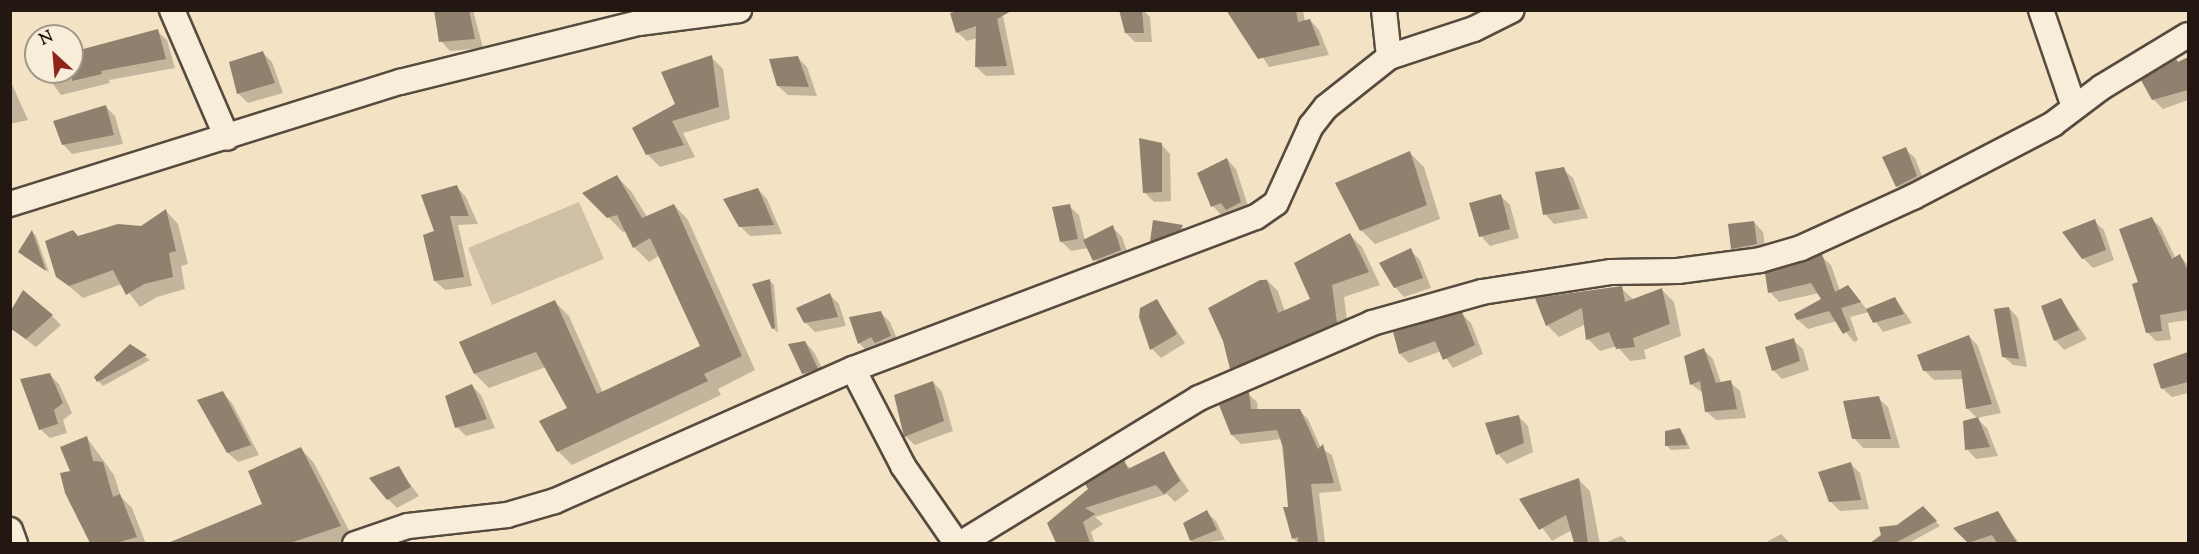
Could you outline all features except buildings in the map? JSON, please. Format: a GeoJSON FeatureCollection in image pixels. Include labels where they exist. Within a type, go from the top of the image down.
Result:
{"type":"FeatureCollection","features":[{"type":"Feature","properties":{"kind":"street"},"geometry":{"type":"LineString","coordinates":[[172,10],[227,138]]}},
{"type":"Feature","properties":{"kind":"street"},"geometry":{"type":"LineString","coordinates":[[10,204],[423,77],[639,23],[739,10]]}},
{"type":"Feature","properties":{"kind":"street"},"geometry":{"type":"LineString","coordinates":[[1384,10],[1389,57]]}},
{"type":"Feature","properties":{"kind":"street"},"geometry":{"type":"LineString","coordinates":[[355,543],[411,535],[507,515],[555,501],[853,369],[1256,217],[1276,203],[1311,126],[1326,107],[1389,57],[1474,29],[1512,10]]}},
{"type":"Feature","properties":{"kind":"street"},"geometry":{"type":"LineString","coordinates":[[2042,10],[2074,107]]}},
{"type":"Feature","properties":{"kind":"street"},"geometry":{"type":"LineString","coordinates":[[853,369],[903,466],[958,543],[1198,398],[1372,323],[1482,292],[1611,272],[1678,272],[1760,260],[1801,248],[1923,191],[2053,124],[2074,107],[2188,35]]}},
{"type":"Feature","properties":{"kind":"street"},"geometry":{"type":"LineString","coordinates":[[10,530],[15,543]]}},
{"type":"Feature","properties":{"kind":"shaded area"},"geometry":{"type":"Polygon","coordinates":[[[579,202],[604,259],[492,305],[468,248],[579,202]]]}}]}
